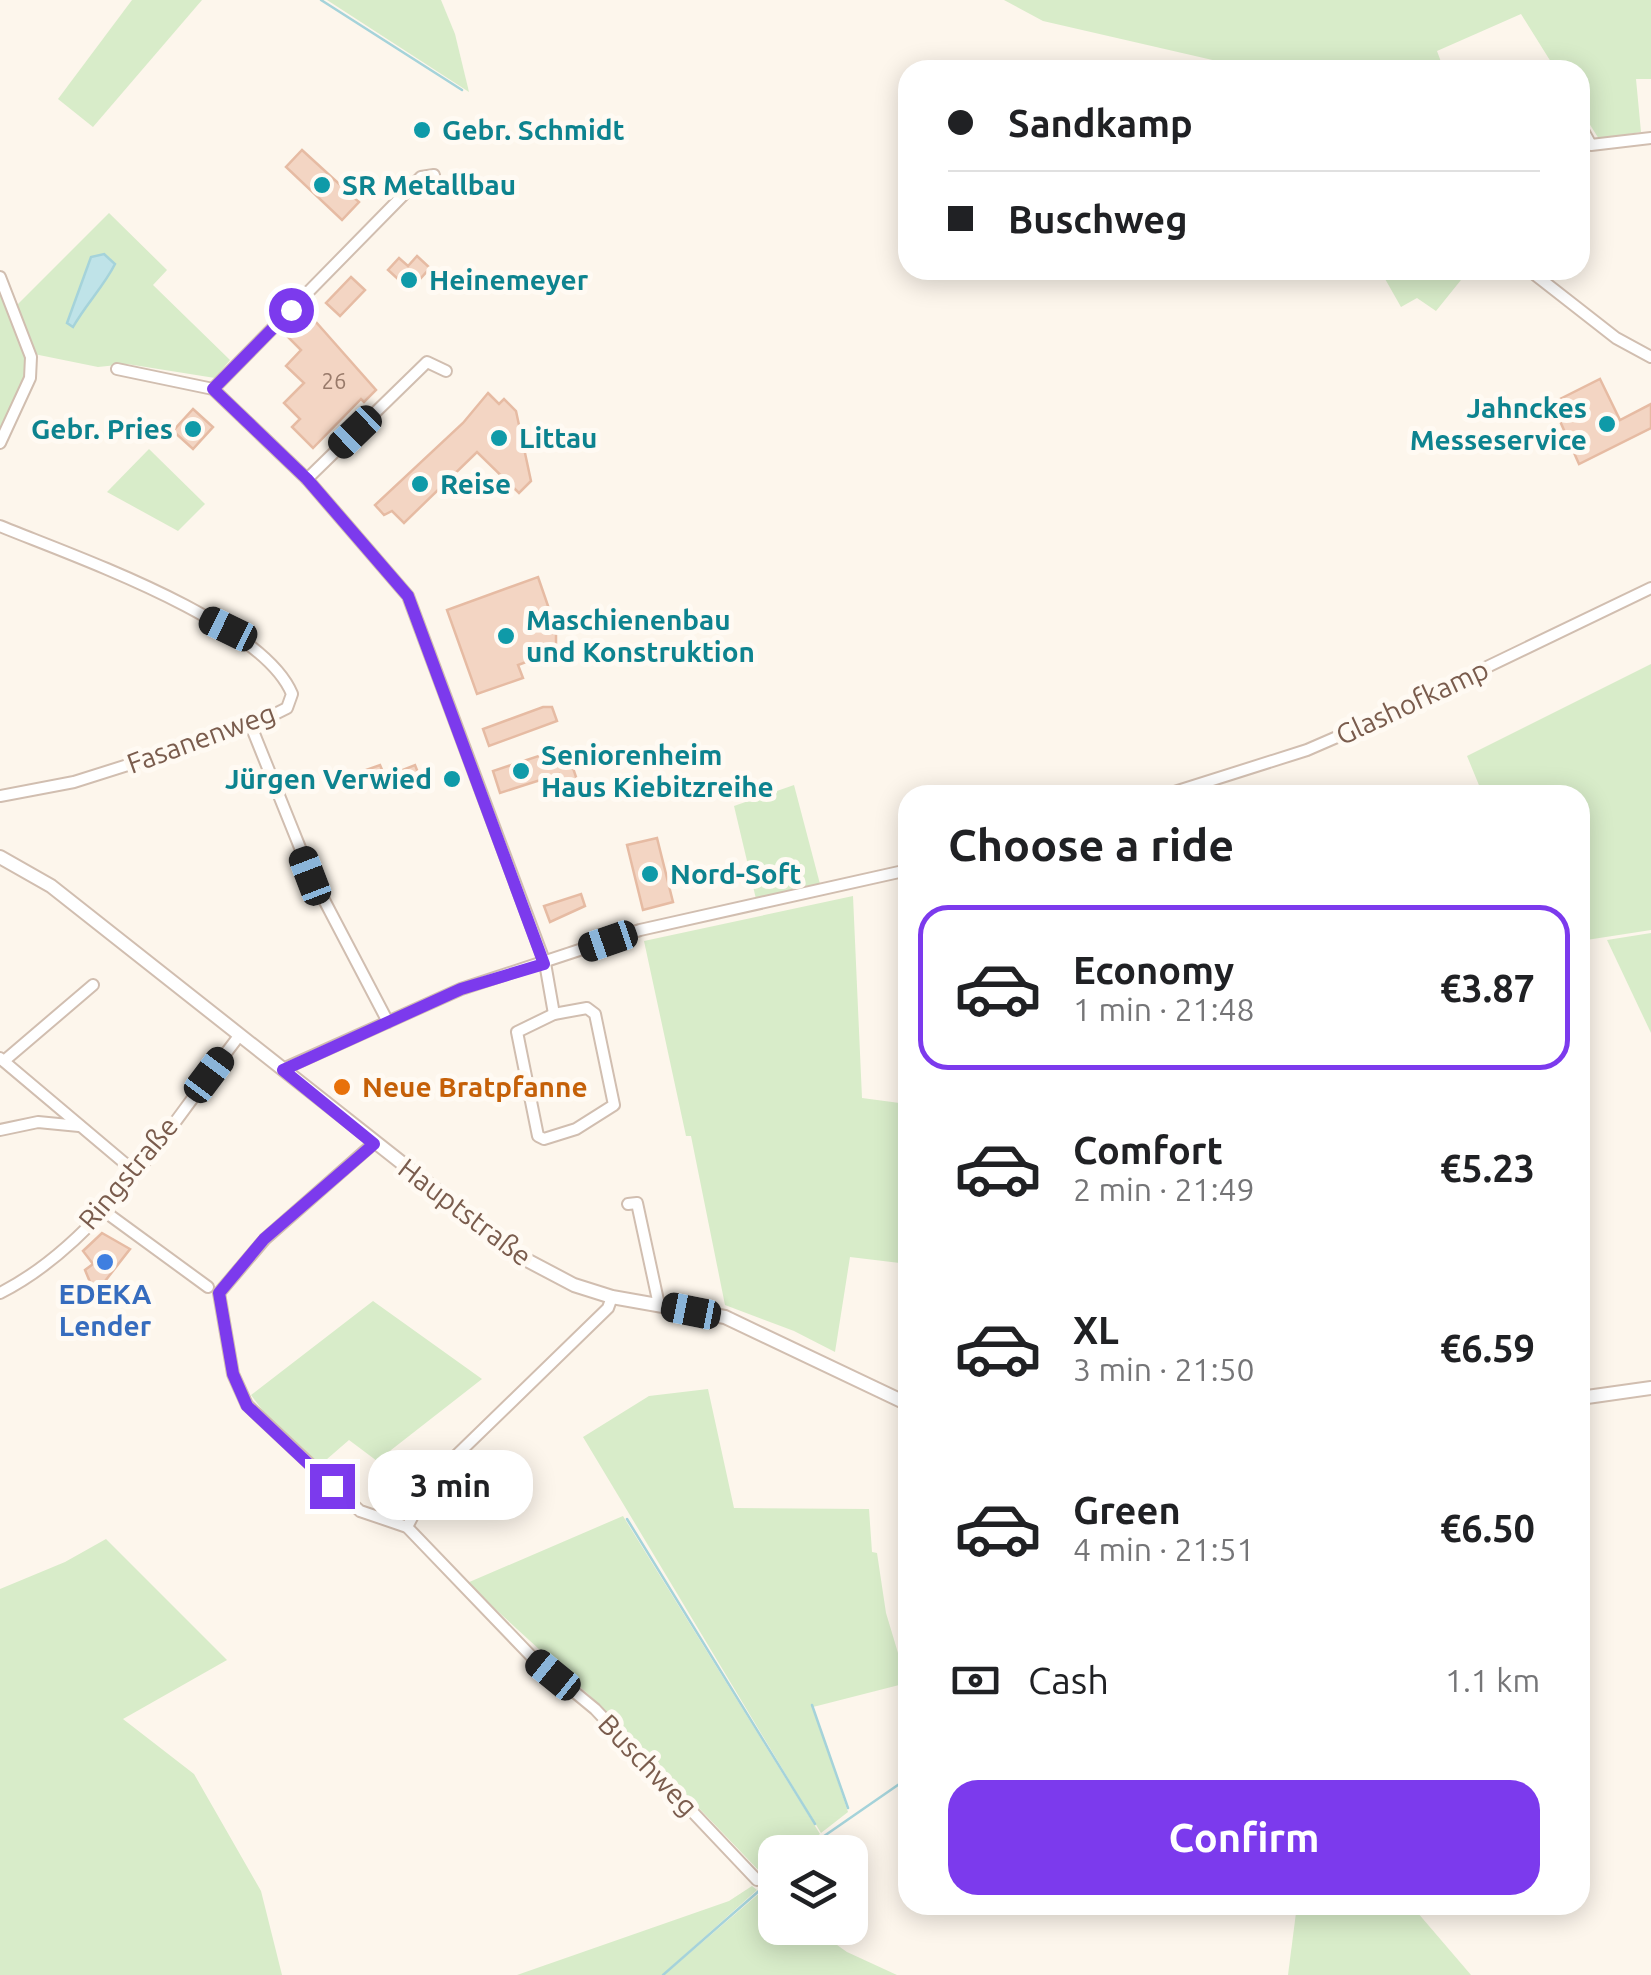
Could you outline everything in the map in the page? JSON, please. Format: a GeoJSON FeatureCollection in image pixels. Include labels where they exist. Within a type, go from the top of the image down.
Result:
{"type":"FeatureCollection","features":[{"type":"Feature","properties":{"kind":"street"},"geometry":{"type":"LineString","coordinates":[[1590,143],[1651,138]]}},
{"type":"Feature","properties":{"kind":"street"},"geometry":{"type":"LineString","coordinates":[[213,389],[421,176],[434,176]]}},
{"type":"Feature","properties":{"kind":"street"},"geometry":{"type":"LineString","coordinates":[[0,277],[31,357],[30,378],[0,443]]}},
{"type":"Feature","properties":{"kind":"street"},"geometry":{"type":"LineString","coordinates":[[1542,280],[1616,338],[1651,357]]}},
{"type":"Feature","properties":{"kind":"street"},"geometry":{"type":"LineString","coordinates":[[307,479],[426,362],[446,371]]}},
{"type":"Feature","properties":{"kind":"street"},"geometry":{"type":"LineString","coordinates":[[116,369],[213,389],[307,479],[408,596],[544,964],[554,1014]]}},
{"type":"Feature","properties":{"kind":"street","name":"Fasanenweg"},"geometry":{"type":"LineString","coordinates":[[0,526],[102,568],[228,629],[273,664],[285,677],[292,694],[287,708],[251,726],[74,782],[0,796]]}},
{"type":"Feature","properties":{"kind":"street","name":"Glashofkamp"},"geometry":{"type":"LineString","coordinates":[[1197,785],[1307,750],[1384,717],[1651,588]]}},
{"type":"Feature","properties":{"kind":"street"},"geometry":{"type":"LineString","coordinates":[[251,726],[310,876],[388,1022]]}},
{"type":"Feature","properties":{"kind":"street","name":"Hauptstraße"},"geometry":{"type":"LineString","coordinates":[[0,856],[51,886],[521,1257],[574,1285],[612,1297],[725,1317],[898,1399]]}},
{"type":"Feature","properties":{"kind":"street"},"geometry":{"type":"LineString","coordinates":[[283,1070],[461,989],[640,930],[898,872]]}},
{"type":"Feature","properties":{"kind":"street"},"geometry":{"type":"LineString","coordinates":[[94,984],[2,1059],[134,1171]]}},
{"type":"Feature","properties":{"kind":"street"},"geometry":{"type":"LineString","coordinates":[[587,1008],[596,1014],[614,1105],[576,1129],[544,1139],[538,1136],[517,1032],[554,1014],[587,1008]]}},
{"type":"Feature","properties":{"kind":"street","name":"Ringstraße"},"geometry":{"type":"LineString","coordinates":[[0,1293],[58,1252],[104,1211],[239,1036]]}},
{"type":"Feature","properties":{"kind":"street"},"geometry":{"type":"LineString","coordinates":[[0,1130],[38,1122],[80,1126]]}},
{"type":"Feature","properties":{"kind":"street","name":"Buschweg"},"geometry":{"type":"LineString","coordinates":[[374,1144],[264,1239],[219,1293],[233,1374],[247,1406],[360,1512],[407,1528],[532,1658],[595,1709],[757,1880]]}},
{"type":"Feature","properties":{"kind":"street"},"geometry":{"type":"LineString","coordinates":[[628,1204],[637,1203],[659,1305]]}},
{"type":"Feature","properties":{"kind":"street"},"geometry":{"type":"LineString","coordinates":[[104,1211],[208,1287]]}},
{"type":"Feature","properties":{"kind":"street"},"geometry":{"type":"LineString","coordinates":[[407,1528],[432,1479],[608,1308],[612,1297]]}},
{"type":"Feature","properties":{"kind":"street"},"geometry":{"type":"LineString","coordinates":[[1590,1397],[1651,1388]]}},
{"type":"Feature","properties":{"kind":"green space"},"geometry":{"type":"Polygon","coordinates":[[[132,0],[202,0],[93,127],[58,99],[132,0]]]}},
{"type":"Feature","properties":{"kind":"green space"},"geometry":{"type":"Polygon","coordinates":[[[327,0],[441,0],[455,34],[469,92],[327,0]]]}},
{"type":"Feature","properties":{"kind":"green space"},"geometry":{"type":"Polygon","coordinates":[[[1004,0],[1651,0],[1651,79],[1636,79],[1641,132],[1599,139],[1590,125],[1590,60],[1550,60],[1521,14],[1437,51],[1440,60],[1213,60],[1043,21],[1004,0]]]}},
{"type":"Feature","properties":{"kind":"green space"},"geometry":{"type":"Polygon","coordinates":[[[109,213],[167,270],[153,285],[230,360],[215,378],[127,364],[98,367],[34,354],[16,306],[109,213]]]}},
{"type":"Feature","properties":{"kind":"green space"},"geometry":{"type":"Polygon","coordinates":[[[1386,280],[1461,280],[1436,311],[1417,298],[1401,307],[1386,280]]]}},
{"type":"Feature","properties":{"kind":"green space"},"geometry":{"type":"Polygon","coordinates":[[[0,285],[28,357],[27,377],[0,436],[0,285]]]}},
{"type":"Feature","properties":{"kind":"green space"},"geometry":{"type":"Polygon","coordinates":[[[149,449],[205,504],[178,531],[107,492],[149,449]]]}},
{"type":"Feature","properties":{"kind":"green space"},"geometry":{"type":"Polygon","coordinates":[[[1651,664],[1651,930],[1590,939],[1590,785],[1479,785],[1467,756],[1651,664]]]}},
{"type":"Feature","properties":{"kind":"green space"},"geometry":{"type":"Polygon","coordinates":[[[794,785],[820,884],[756,899],[734,806],[794,785]]]}},
{"type":"Feature","properties":{"kind":"green space"},"geometry":{"type":"Polygon","coordinates":[[[853,896],[862,1098],[898,1103],[898,1263],[850,1257],[835,1352],[794,1331],[725,1305],[691,1136],[686,1136],[644,941],[853,896]]]}},
{"type":"Feature","properties":{"kind":"green space"},"geometry":{"type":"Polygon","coordinates":[[[1651,933],[1651,1033],[1607,940],[1651,933]]]}},
{"type":"Feature","properties":{"kind":"green space"},"geometry":{"type":"Polygon","coordinates":[[[373,1301],[482,1379],[377,1461],[349,1440],[319,1466],[278,1431],[251,1395],[373,1301]]]}},
{"type":"Feature","properties":{"kind":"green space"},"geometry":{"type":"Polygon","coordinates":[[[708,1389],[734,1508],[869,1509],[872,1552],[877,1553],[886,1613],[898,1653],[898,1685],[813,1707],[848,1812],[821,1833],[583,1437],[649,1396],[708,1389]]]}},
{"type":"Feature","properties":{"kind":"green space"},"geometry":{"type":"Polygon","coordinates":[[[623,1516],[820,1834],[758,1835],[758,1870],[601,1706],[467,1583],[623,1516]]]}},
{"type":"Feature","properties":{"kind":"green space"},"geometry":{"type":"Polygon","coordinates":[[[106,1539],[227,1660],[123,1719],[194,1774],[261,1891],[282,1975],[0,1975],[0,1589],[65,1562],[106,1539]]]}},
{"type":"Feature","properties":{"kind":"green space"},"geometry":{"type":"Polygon","coordinates":[[[752,1886],[757,1890],[662,1975],[517,1975],[729,1901],[752,1886]]]}},
{"type":"Feature","properties":{"kind":"green space"},"geometry":{"type":"Polygon","coordinates":[[[758,1894],[758,1945],[837,1945],[897,1975],[664,1975],[758,1894]]]}},
{"type":"Feature","properties":{"kind":"green space"},"geometry":{"type":"Polygon","coordinates":[[[1296,1915],[1420,1915],[1471,1975],[1288,1975],[1296,1915]]]}},
{"type":"Feature","properties":{"kind":"water"},"geometry":{"type":"Polygon","coordinates":[[[104,254],[115,264],[73,327],[67,323],[91,257],[104,254]]]}},
{"type":"Feature","properties":{"kind":"building","name":"SR Metallbau"},"geometry":{"type":"Polygon","coordinates":[[[302,150],[359,202],[342,220],[286,167],[302,150]]]}},
{"type":"Feature","properties":{"kind":"building","name":"Heinemeyer"},"geometry":{"type":"Polygon","coordinates":[[[417,256],[430,268],[410,290],[388,270],[399,258],[408,266],[417,256]]]}},
{"type":"Feature","properties":{"kind":"building"},"geometry":{"type":"Polygon","coordinates":[[[351,277],[365,290],[340,316],[326,303],[351,277]]]}},
{"type":"Feature","properties":{"kind":"building"},"geometry":{"type":"Polygon","coordinates":[[[308,313],[376,390],[364,402],[361,399],[313,448],[292,427],[300,419],[284,403],[304,383],[286,366],[301,350],[286,335],[308,313]]]}},
{"type":"Feature","properties":{"kind":"building","name":"Jahnckes Messeservice"},"geometry":{"type":"Polygon","coordinates":[[[1600,379],[1620,420],[1651,404],[1651,428],[1579,464],[1552,403],[1600,379]]]}},
{"type":"Feature","properties":{"kind":"building"},"geometry":{"type":"Polygon","coordinates":[[[488,393],[499,404],[504,399],[516,411],[531,481],[519,493],[477,452],[404,523],[392,511],[384,515],[375,505],[463,423],[488,393]]]}},
{"type":"Feature","properties":{"kind":"building","name":"Gebr. Pries"},"geometry":{"type":"Polygon","coordinates":[[[193,409],[213,427],[193,449],[173,431],[193,409]]]}},
{"type":"Feature","properties":{"kind":"building","name":"Maschienenbau und Konstruktion"},"geometry":{"type":"Polygon","coordinates":[[[538,577],[556,629],[556,651],[518,665],[523,678],[477,694],[447,610],[538,577]]]}},
{"type":"Feature","properties":{"kind":"building"},"geometry":{"type":"Polygon","coordinates":[[[552,707],[557,721],[489,746],[483,729],[552,707]]]}},
{"type":"Feature","properties":{"kind":"building","name":"Seniorenheim Haus Kiebitzreihe"},"geometry":{"type":"Polygon","coordinates":[[[560,749],[564,761],[570,759],[577,780],[563,785],[559,774],[500,793],[493,771],[560,749]]]}},
{"type":"Feature","properties":{"kind":"building"},"geometry":{"type":"Polygon","coordinates":[[[380,765],[385,777],[415,765],[419,775],[375,792],[366,770],[380,765]]]}},
{"type":"Feature","properties":{"kind":"building","name":"Nord-Soft"},"geometry":{"type":"Polygon","coordinates":[[[657,838],[673,902],[643,910],[627,845],[657,838]]]}},
{"type":"Feature","properties":{"kind":"building"},"geometry":{"type":"Polygon","coordinates":[[[581,894],[585,906],[550,922],[544,906],[581,894]]]}},
{"type":"Feature","properties":{"kind":"building","name":"EDEKA Lender"},"geometry":{"type":"Polygon","coordinates":[[[102,1233],[130,1249],[95,1294],[85,1270],[93,1264],[83,1251],[102,1233]]]}},
{"type":"Feature","properties":{"kind":"waterway"},"geometry":{"type":"LineString","coordinates":[[321,0],[462,90]]}},
{"type":"Feature","properties":{"kind":"waterway"},"geometry":{"type":"LineString","coordinates":[[627,1519],[815,1824]]}},
{"type":"Feature","properties":{"kind":"waterway"},"geometry":{"type":"LineString","coordinates":[[812,1705],[848,1808]]}},
{"type":"Feature","properties":{"kind":"waterway"},"geometry":{"type":"LineString","coordinates":[[826,1835],[898,1785]]}},
{"type":"Feature","properties":{"kind":"waterway"},"geometry":{"type":"LineString","coordinates":[[663,1975],[758,1892]]}},
{"type":"Feature","properties":{"kind":"place","name":"Gebr. Schmidt"},"geometry":{"type":"Point","coordinates":[422,130]}},
{"type":"Feature","properties":{"kind":"place","name":"SR Metallbau"},"geometry":{"type":"Point","coordinates":[322,185]}},
{"type":"Feature","properties":{"kind":"place","name":"Heinemeyer"},"geometry":{"type":"Point","coordinates":[409,280]}},
{"type":"Feature","properties":{"kind":"place","name":"Jahnckes Messeservice"},"geometry":{"type":"Point","coordinates":[1607,424]}},
{"type":"Feature","properties":{"kind":"place","name":"Gebr. Pries"},"geometry":{"type":"Point","coordinates":[193,429]}},
{"type":"Feature","properties":{"kind":"place","name":"Littau"},"geometry":{"type":"Point","coordinates":[499,438]}},
{"type":"Feature","properties":{"kind":"place","name":"Reise"},"geometry":{"type":"Point","coordinates":[420,484]}},
{"type":"Feature","properties":{"kind":"place","name":"Maschienenbau und Konstruktion"},"geometry":{"type":"Point","coordinates":[506,636]}},
{"type":"Feature","properties":{"kind":"place","name":"Seniorenheim Haus Kiebitzreihe"},"geometry":{"type":"Point","coordinates":[521,771]}},
{"type":"Feature","properties":{"kind":"place","name":"Jürgen Verwied"},"geometry":{"type":"Point","coordinates":[452,779]}},
{"type":"Feature","properties":{"kind":"place","name":"Nord-Soft"},"geometry":{"type":"Point","coordinates":[650,874]}},
{"type":"Feature","properties":{"kind":"place","name":"Neue Bratpfanne"},"geometry":{"type":"Point","coordinates":[342,1087]}},
{"type":"Feature","properties":{"kind":"place","name":"EDEKA Lender"},"geometry":{"type":"Point","coordinates":[105,1262]}},
{"type":"Feature","properties":{"kind":"route"},"geometry":{"type":"LineString","coordinates":[[291,310],[213,389],[307,479],[408,596],[544,964],[461,989],[283,1070],[374,1144],[264,1239],[219,1293],[233,1374],[247,1406],[332,1486]]}}]}
